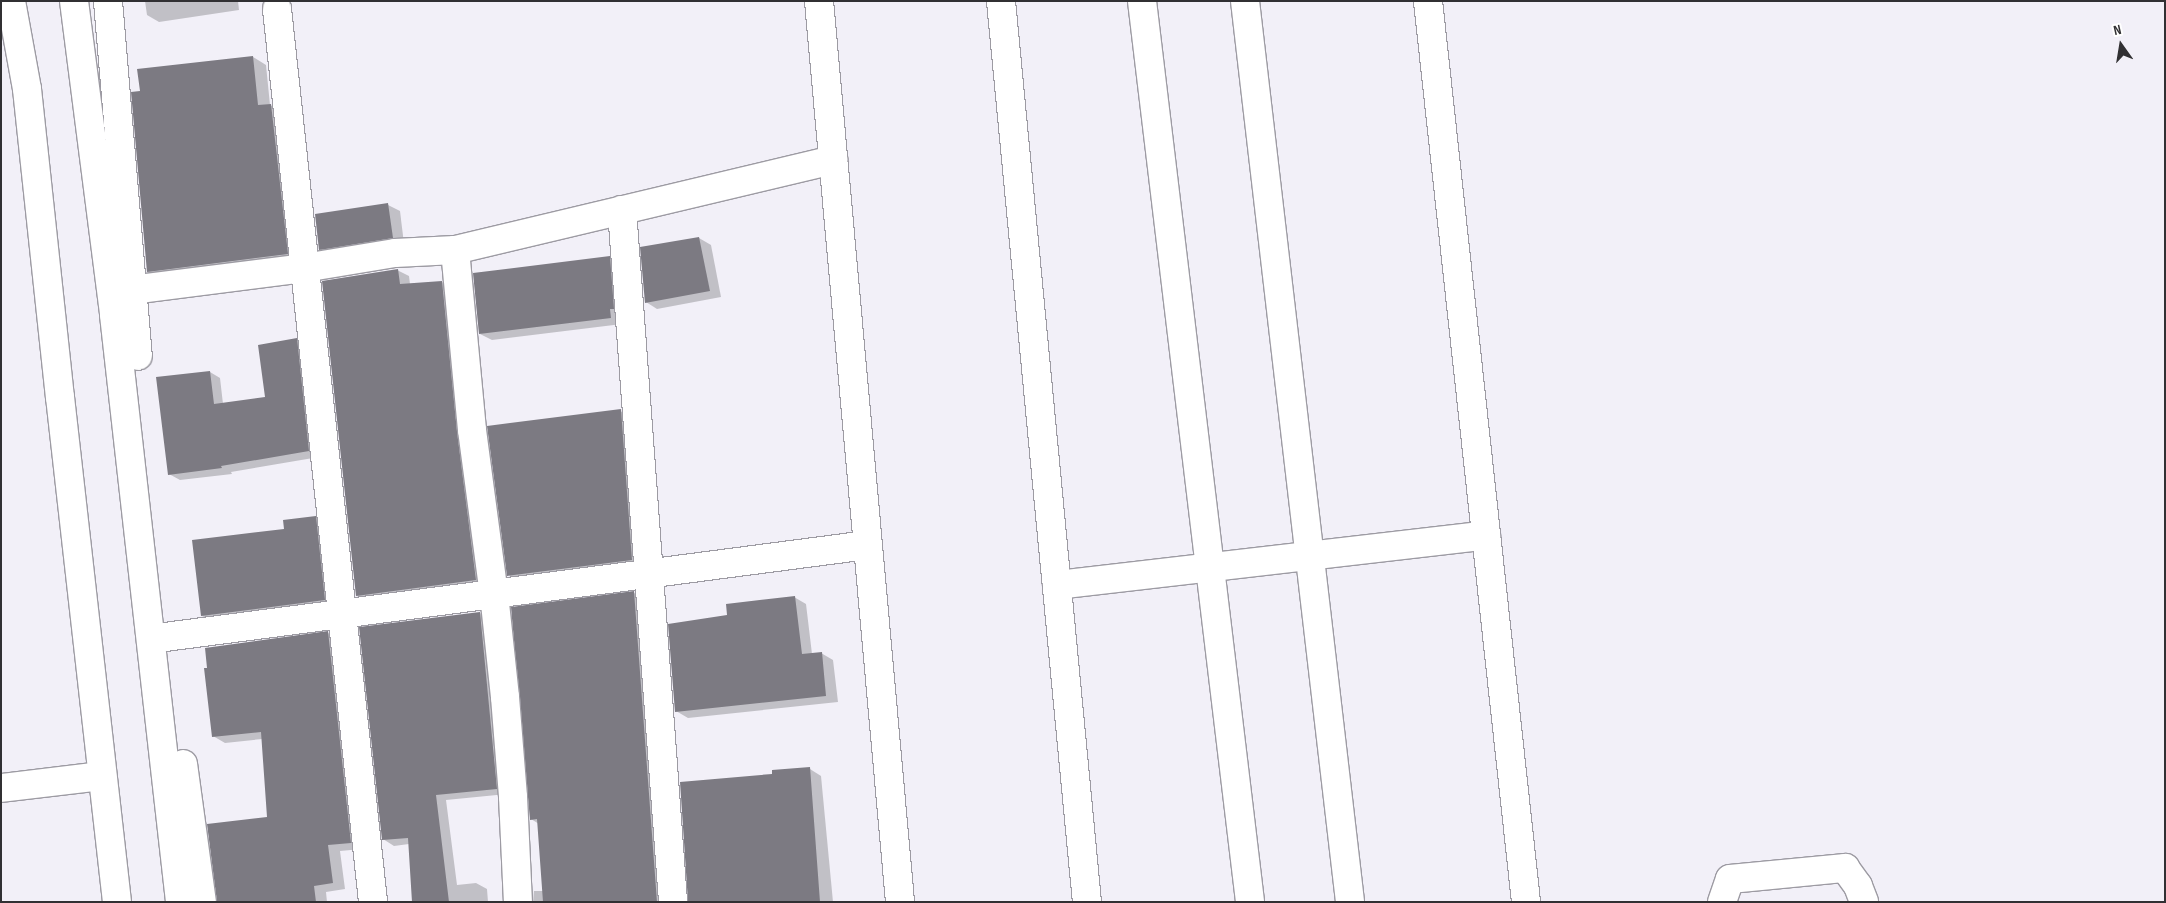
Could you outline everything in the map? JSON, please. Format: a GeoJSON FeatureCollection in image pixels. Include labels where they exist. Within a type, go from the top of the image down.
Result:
{"type":"FeatureCollection","features":[{"type":"Feature","properties":{"kind":"street"},"geometry":{"type":"LineString","coordinates":[[11,1],[28,89],[117,902]]}},
{"type":"Feature","properties":{"kind":"street"},"geometry":{"type":"LineString","coordinates":[[74,1],[114,315],[180,902]]}},
{"type":"Feature","properties":{"kind":"street"},"geometry":{"type":"LineString","coordinates":[[108,1],[131,290],[165,637],[202,902]]}},
{"type":"Feature","properties":{"kind":"street"},"geometry":{"type":"LineString","coordinates":[[819,1],[900,902]]}},
{"type":"Feature","properties":{"kind":"street"},"geometry":{"type":"LineString","coordinates":[[1001,1],[1087,902]]}},
{"type":"Feature","properties":{"kind":"street"},"geometry":{"type":"LineString","coordinates":[[1142,1],[1250,902]]}},
{"type":"Feature","properties":{"kind":"street"},"geometry":{"type":"LineString","coordinates":[[1245,1],[1350,902]]}},
{"type":"Feature","properties":{"kind":"street"},"geometry":{"type":"LineString","coordinates":[[1428,1],[1526,902]]}},
{"type":"Feature","properties":{"kind":"street"},"geometry":{"type":"LineString","coordinates":[[276,8],[372,902]]}},
{"type":"Feature","properties":{"kind":"street"},"geometry":{"type":"LineString","coordinates":[[131,290],[304,268],[395,253],[455,250],[833,160]]}},
{"type":"Feature","properties":{"kind":"street"},"geometry":{"type":"LineString","coordinates":[[622,210],[673,902]]}},
{"type":"Feature","properties":{"kind":"street"},"geometry":{"type":"LineString","coordinates":[[455,250],[472,430],[494,594],[513,797],[518,902]]}},
{"type":"Feature","properties":{"kind":"street"},"geometry":{"type":"LineString","coordinates":[[1057,585],[1486,535]]}},
{"type":"Feature","properties":{"kind":"street"},"geometry":{"type":"LineString","coordinates":[[165,637],[868,545]]}},
{"type":"Feature","properties":{"kind":"street"},"geometry":{"type":"LineString","coordinates":[[1,788],[102,776]]}},
{"type":"Feature","properties":{"kind":"street"},"geometry":{"type":"LineString","coordinates":[[1722,902],[1730,879],[1845,868],[1858,886],[1864,902]]}},
{"type":"Feature","properties":{"kind":"building"},"geometry":{"type":"Polygon","coordinates":[[[253,56],[258,105],[271,104],[288,254],[147,272],[131,92],[140,91],[137,69],[253,56]]]}},
{"type":"Feature","properties":{"kind":"building"},"geometry":{"type":"Polygon","coordinates":[[[388,203],[393,238],[319,250],[315,214],[388,203]]]}},
{"type":"Feature","properties":{"kind":"building"},"geometry":{"type":"Polygon","coordinates":[[[699,237],[710,291],[645,303],[640,247],[699,237]]]}},
{"type":"Feature","properties":{"kind":"building"},"geometry":{"type":"Polygon","coordinates":[[[610,256],[614,309],[610,309],[611,318],[479,334],[473,273],[610,256]]]}},
{"type":"Feature","properties":{"kind":"building"},"geometry":{"type":"Polygon","coordinates":[[[398,269],[400,284],[442,281],[457,432],[476,580],[356,596],[322,281],[398,269]]]}},
{"type":"Feature","properties":{"kind":"building"},"geometry":{"type":"Polygon","coordinates":[[[297,338],[309,451],[221,466],[222,468],[168,475],[156,377],[210,371],[214,404],[265,397],[258,345],[297,338]]]}},
{"type":"Feature","properties":{"kind":"building"},"geometry":{"type":"Polygon","coordinates":[[[621,409],[632,560],[507,576],[487,426],[621,409]]]}},
{"type":"Feature","properties":{"kind":"building"},"geometry":{"type":"Polygon","coordinates":[[[316,516],[325,600],[201,616],[192,540],[284,529],[283,520],[316,516]]]}},
{"type":"Feature","properties":{"kind":"building"},"geometry":{"type":"Polygon","coordinates":[[[634,591],[657,902],[543,902],[537,819],[530,820],[511,607],[634,591]]]}},
{"type":"Feature","properties":{"kind":"building"},"geometry":{"type":"Polygon","coordinates":[[[795,596],[802,654],[822,652],[826,696],[675,712],[668,624],[727,615],[726,604],[795,596]]]}},
{"type":"Feature","properties":{"kind":"building"},"geometry":{"type":"Polygon","coordinates":[[[480,612],[497,789],[436,795],[449,902],[412,902],[408,838],[382,840],[359,627],[480,612]]]}},
{"type":"Feature","properties":{"kind":"building"},"geometry":{"type":"Polygon","coordinates":[[[328,631],[351,843],[328,845],[333,883],[314,886],[316,902],[217,902],[207,824],[267,817],[261,732],[212,737],[204,668],[207,668],[205,648],[328,631]]]}},
{"type":"Feature","properties":{"kind":"building"},"geometry":{"type":"Polygon","coordinates":[[[810,767],[820,902],[688,902],[680,782],[772,774],[772,770],[810,767]]]}}]}
